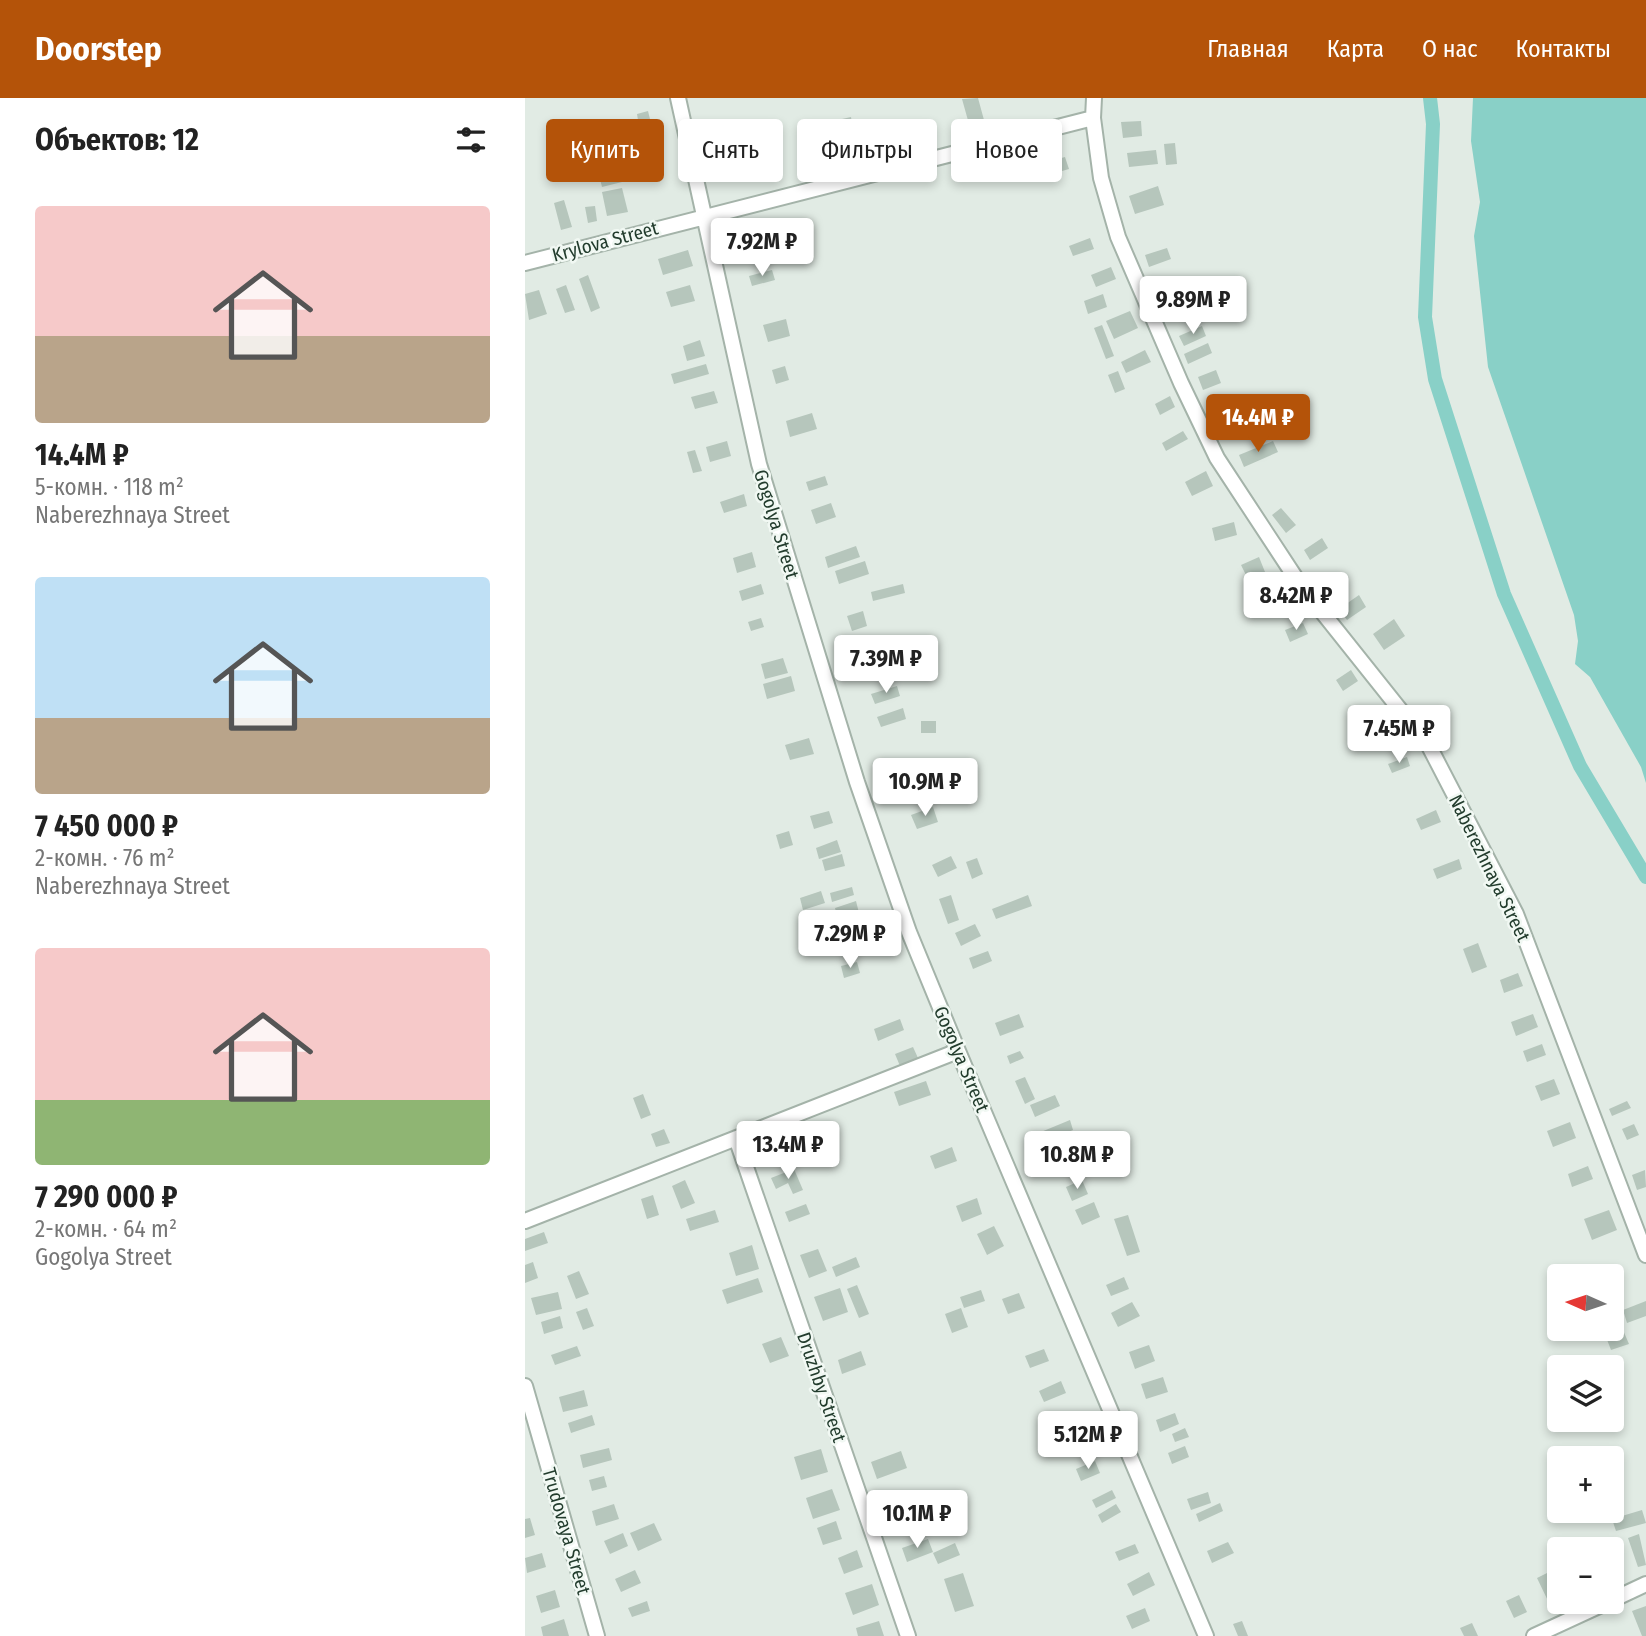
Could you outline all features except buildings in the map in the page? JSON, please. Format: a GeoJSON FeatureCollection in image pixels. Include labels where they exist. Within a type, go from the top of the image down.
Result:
{"type":"FeatureCollection","features":[{"type":"Feature","properties":{"kind":"street","name":"Gogolya Street"},"geometry":{"type":"LineString","coordinates":[[678,98],[758,464],[806,621],[905,919],[957,1051],[1206,1636]]}},
{"type":"Feature","properties":{"kind":"street","name":"Naberezhnaya Street"},"geometry":{"type":"LineString","coordinates":[[1094,98],[1093,118],[1101,178],[1118,237],[1148,311],[1217,458],[1299,583],[1429,746],[1516,914],[1646,1255]]}},
{"type":"Feature","properties":{"kind":"street","name":"Krylova Street"},"geometry":{"type":"LineString","coordinates":[[525,263],[1093,118]]}},
{"type":"Feature","properties":{"kind":"street"},"geometry":{"type":"LineString","coordinates":[[525,1221],[957,1051]]}},
{"type":"Feature","properties":{"kind":"street","name":"Druzhby Street"},"geometry":{"type":"LineString","coordinates":[[736,1138],[908,1636]]}},
{"type":"Feature","properties":{"kind":"street","name":"Trudovaya Street"},"geometry":{"type":"LineString","coordinates":[[525,1386],[597,1636]]}},
{"type":"Feature","properties":{"kind":"street"},"geometry":{"type":"LineString","coordinates":[[1624,1595],[1646,1584]]}},
{"type":"Feature","properties":{"kind":"street"},"geometry":{"type":"LineString","coordinates":[[1534,1636],[1582,1614]]}},
{"type":"Feature","properties":{"kind":"water"},"geometry":{"type":"Polygon","coordinates":[[[1473,98],[1646,98],[1646,783],[1641,767],[1590,677],[1575,664],[1578,641],[1574,615],[1488,367],[1474,236],[1480,202],[1471,141],[1473,98]]]}},
{"type":"Feature","properties":{"kind":"waterway"},"geometry":{"type":"LineString","coordinates":[[1430,98],[1433,124],[1425,317],[1435,379],[1504,594],[1580,766],[1646,877]]}}]}
